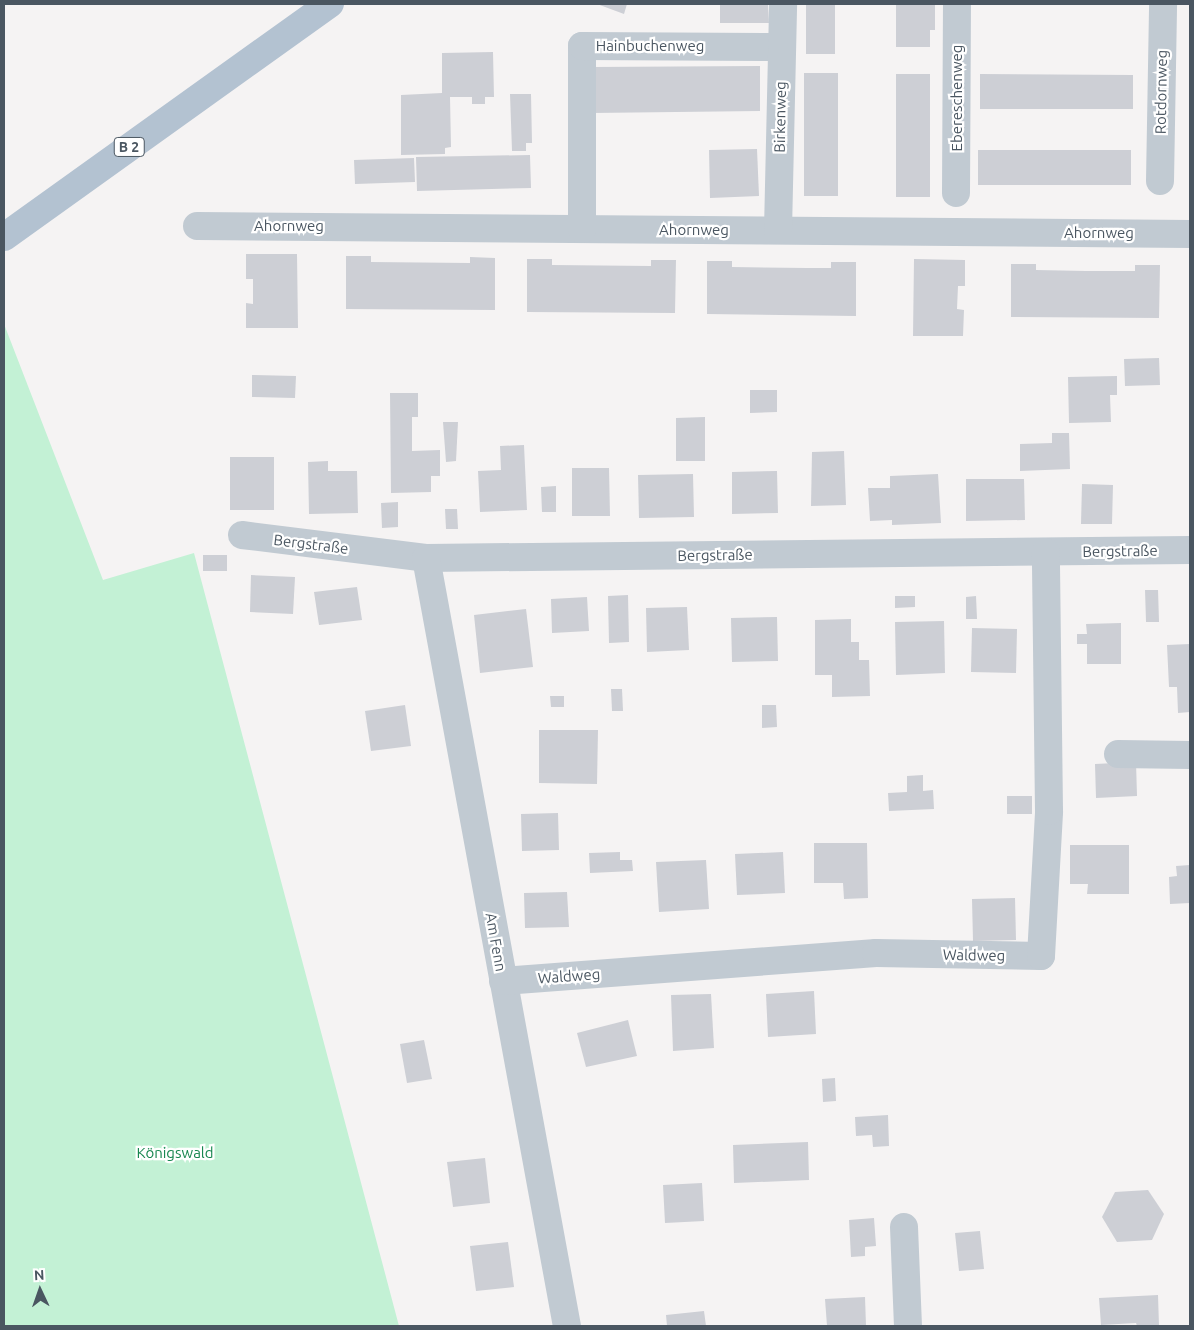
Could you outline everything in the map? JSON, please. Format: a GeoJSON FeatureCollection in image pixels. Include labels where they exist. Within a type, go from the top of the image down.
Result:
{"type":"FeatureCollection","features":[{"type":"Feature","properties":{"kind":"main road","name":"B 2"},"geometry":{"type":"LineString","coordinates":[[4,237],[330,4]]}},
{"type":"Feature","properties":{"kind":"street","name":"Birkenweg"},"geometry":{"type":"LineString","coordinates":[[778,230],[783,4]]}},
{"type":"Feature","properties":{"kind":"street","name":"Ebereschenweg"},"geometry":{"type":"LineString","coordinates":[[956,193],[958,4]]}},
{"type":"Feature","properties":{"kind":"street","name":"Rotdornweg"},"geometry":{"type":"LineString","coordinates":[[1160,181],[1163,4]]}},
{"type":"Feature","properties":{"kind":"street","name":"Hainbuchenweg"},"geometry":{"type":"LineString","coordinates":[[582,229],[582,46],[782,46]]}},
{"type":"Feature","properties":{"kind":"street","name":"Ahornweg"},"geometry":{"type":"LineString","coordinates":[[197,226],[1190,234]]}},
{"type":"Feature","properties":{"kind":"street","name":"Bergstraße"},"geometry":{"type":"LineString","coordinates":[[242,535],[426,558],[1190,550]]}},
{"type":"Feature","properties":{"kind":"street","name":"Waldweg"},"geometry":{"type":"LineString","coordinates":[[503,981],[876,953],[1041,956],[1049,810],[1046,552]]}},
{"type":"Feature","properties":{"kind":"street","name":"Am Fenn"},"geometry":{"type":"LineString","coordinates":[[426,558],[567,1326]]}},
{"type":"Feature","properties":{"kind":"street"},"geometry":{"type":"LineString","coordinates":[[1118,754],[1190,754]]}},
{"type":"Feature","properties":{"kind":"street"},"geometry":{"type":"LineString","coordinates":[[904,1226],[908,1326]]}},
{"type":"Feature","properties":{"kind":"green space","name":"Königswald"},"geometry":{"type":"Polygon","coordinates":[[[4,324],[103,580],[194,553],[399,1326],[4,1326],[4,324]]]}},
{"type":"Feature","properties":{"kind":"building"},"geometry":{"type":"Polygon","coordinates":[[[597,4],[627,4],[624,14],[597,4]]]}},
{"type":"Feature","properties":{"kind":"building"},"geometry":{"type":"Polygon","coordinates":[[[720,4],[768,4],[769,23],[720,23],[720,4]]]}},
{"type":"Feature","properties":{"kind":"building"},"geometry":{"type":"Polygon","coordinates":[[[806,4],[835,4],[835,54],[806,54],[806,4]]]}},
{"type":"Feature","properties":{"kind":"building"},"geometry":{"type":"Polygon","coordinates":[[[896,4],[935,4],[935,30],[930,30],[930,47],[896,47],[896,4]]]}},
{"type":"Feature","properties":{"kind":"building"},"geometry":{"type":"Polygon","coordinates":[[[493,52],[494,97],[485,97],[485,104],[472,104],[472,97],[450,97],[451,147],[445,148],[445,154],[401,155],[401,95],[442,93],[442,53],[493,52]]]}},
{"type":"Feature","properties":{"kind":"building"},"geometry":{"type":"Polygon","coordinates":[[[760,66],[760,111],[592,113],[592,67],[760,66]]]}},
{"type":"Feature","properties":{"kind":"building"},"geometry":{"type":"Polygon","coordinates":[[[804,73],[838,73],[838,196],[804,196],[804,73]]]}},
{"type":"Feature","properties":{"kind":"building"},"geometry":{"type":"Polygon","coordinates":[[[896,74],[930,74],[930,197],[896,197],[896,74]]]}},
{"type":"Feature","properties":{"kind":"building"},"geometry":{"type":"Polygon","coordinates":[[[980,74],[1133,75],[1133,109],[980,109],[980,74]]]}},
{"type":"Feature","properties":{"kind":"building"},"geometry":{"type":"Polygon","coordinates":[[[510,94],[531,94],[532,143],[526,143],[526,151],[512,151],[510,94]]]}},
{"type":"Feature","properties":{"kind":"building"},"geometry":{"type":"Polygon","coordinates":[[[757,149],[759,196],[710,198],[709,150],[757,149]]]}},
{"type":"Feature","properties":{"kind":"building"},"geometry":{"type":"Polygon","coordinates":[[[978,150],[1131,150],[1131,185],[978,185],[978,150]]]}},
{"type":"Feature","properties":{"kind":"building"},"geometry":{"type":"Polygon","coordinates":[[[530,155],[531,188],[417,191],[416,157],[530,155]]]}},
{"type":"Feature","properties":{"kind":"building"},"geometry":{"type":"Polygon","coordinates":[[[414,158],[415,182],[355,184],[354,160],[414,158]]]}},
{"type":"Feature","properties":{"kind":"building"},"geometry":{"type":"Polygon","coordinates":[[[246,254],[297,254],[298,328],[246,328],[246,303],[253,304],[253,279],[246,279],[246,254]]]}},
{"type":"Feature","properties":{"kind":"building"},"geometry":{"type":"Polygon","coordinates":[[[346,256],[371,256],[371,262],[470,263],[470,257],[495,258],[495,310],[346,309],[346,256]]]}},
{"type":"Feature","properties":{"kind":"building"},"geometry":{"type":"Polygon","coordinates":[[[527,259],[552,259],[552,265],[651,266],[651,260],[676,260],[675,313],[527,312],[527,259]]]}},
{"type":"Feature","properties":{"kind":"building"},"geometry":{"type":"Polygon","coordinates":[[[914,259],[965,260],[965,286],[958,286],[957,309],[964,310],[963,336],[913,336],[914,259]]]}},
{"type":"Feature","properties":{"kind":"building"},"geometry":{"type":"Polygon","coordinates":[[[707,261],[732,261],[732,267],[807,268],[831,268],[831,262],[856,262],[856,316],[707,314],[707,261]]]}},
{"type":"Feature","properties":{"kind":"building"},"geometry":{"type":"Polygon","coordinates":[[[1011,264],[1036,264],[1036,270],[1086,271],[1135,271],[1135,265],[1160,265],[1159,318],[1011,317],[1011,264]]]}},
{"type":"Feature","properties":{"kind":"building"},"geometry":{"type":"Polygon","coordinates":[[[1159,358],[1160,385],[1125,386],[1124,359],[1159,358]]]}},
{"type":"Feature","properties":{"kind":"building"},"geometry":{"type":"Polygon","coordinates":[[[252,375],[296,376],[295,398],[252,397],[252,375]]]}},
{"type":"Feature","properties":{"kind":"building"},"geometry":{"type":"Polygon","coordinates":[[[1117,376],[1117,395],[1110,395],[1111,422],[1069,423],[1068,377],[1117,376]]]}},
{"type":"Feature","properties":{"kind":"building"},"geometry":{"type":"Polygon","coordinates":[[[750,390],[777,390],[777,412],[750,413],[750,390]]]}},
{"type":"Feature","properties":{"kind":"building"},"geometry":{"type":"Polygon","coordinates":[[[390,393],[418,393],[418,417],[412,417],[412,451],[440,450],[440,476],[431,476],[431,492],[391,493],[390,393]]]}},
{"type":"Feature","properties":{"kind":"building"},"geometry":{"type":"Polygon","coordinates":[[[705,417],[705,461],[676,461],[676,418],[705,417]]]}},
{"type":"Feature","properties":{"kind":"building"},"geometry":{"type":"Polygon","coordinates":[[[443,422],[458,422],[456,461],[446,462],[443,422]]]}},
{"type":"Feature","properties":{"kind":"building"},"geometry":{"type":"Polygon","coordinates":[[[1052,433],[1069,433],[1070,469],[1020,471],[1020,444],[1052,443],[1052,433]]]}},
{"type":"Feature","properties":{"kind":"building"},"geometry":{"type":"Polygon","coordinates":[[[524,445],[527,510],[480,512],[478,471],[501,470],[500,446],[524,445]]]}},
{"type":"Feature","properties":{"kind":"building"},"geometry":{"type":"Polygon","coordinates":[[[844,451],[846,505],[811,506],[812,452],[844,451]]]}},
{"type":"Feature","properties":{"kind":"building"},"geometry":{"type":"Polygon","coordinates":[[[230,457],[274,457],[274,510],[230,510],[230,457]]]}},
{"type":"Feature","properties":{"kind":"building"},"geometry":{"type":"Polygon","coordinates":[[[328,461],[328,471],[357,471],[358,513],[309,514],[308,462],[328,461]]]}},
{"type":"Feature","properties":{"kind":"building"},"geometry":{"type":"Polygon","coordinates":[[[572,468],[609,468],[610,516],[572,516],[572,468]]]}},
{"type":"Feature","properties":{"kind":"building"},"geometry":{"type":"Polygon","coordinates":[[[777,471],[778,513],[732,514],[732,472],[777,471]]]}},
{"type":"Feature","properties":{"kind":"building"},"geometry":{"type":"Polygon","coordinates":[[[693,474],[694,517],[639,518],[638,475],[693,474]]]}},
{"type":"Feature","properties":{"kind":"building"},"geometry":{"type":"Polygon","coordinates":[[[938,474],[941,523],[892,525],[892,520],[870,521],[868,488],[890,488],[890,476],[938,474]]]}},
{"type":"Feature","properties":{"kind":"building"},"geometry":{"type":"Polygon","coordinates":[[[966,479],[1024,479],[1025,520],[966,521],[966,479]]]}},
{"type":"Feature","properties":{"kind":"building"},"geometry":{"type":"Polygon","coordinates":[[[1082,484],[1113,485],[1112,524],[1081,524],[1082,484]]]}},
{"type":"Feature","properties":{"kind":"building"},"geometry":{"type":"Polygon","coordinates":[[[556,486],[556,512],[542,512],[541,487],[556,486]]]}},
{"type":"Feature","properties":{"kind":"building"},"geometry":{"type":"Polygon","coordinates":[[[398,502],[398,527],[382,528],[381,503],[398,502]]]}},
{"type":"Feature","properties":{"kind":"building"},"geometry":{"type":"Polygon","coordinates":[[[445,509],[457,509],[458,529],[446,529],[445,509]]]}},
{"type":"Feature","properties":{"kind":"building"},"geometry":{"type":"Polygon","coordinates":[[[203,555],[227,555],[227,571],[203,571],[203,555]]]}},
{"type":"Feature","properties":{"kind":"building"},"geometry":{"type":"Polygon","coordinates":[[[251,575],[295,577],[293,614],[250,612],[251,575]]]}},
{"type":"Feature","properties":{"kind":"building"},"geometry":{"type":"Polygon","coordinates":[[[357,587],[362,620],[319,625],[314,592],[357,587]]]}},
{"type":"Feature","properties":{"kind":"building"},"geometry":{"type":"Polygon","coordinates":[[[1145,590],[1158,590],[1159,622],[1146,622],[1145,590]]]}},
{"type":"Feature","properties":{"kind":"building"},"geometry":{"type":"Polygon","coordinates":[[[628,595],[629,642],[609,643],[608,596],[628,595]]]}},
{"type":"Feature","properties":{"kind":"building"},"geometry":{"type":"Polygon","coordinates":[[[895,596],[915,596],[915,607],[895,608],[895,596]]]}},
{"type":"Feature","properties":{"kind":"building"},"geometry":{"type":"Polygon","coordinates":[[[976,596],[977,619],[966,619],[966,597],[976,596]]]}},
{"type":"Feature","properties":{"kind":"building"},"geometry":{"type":"Polygon","coordinates":[[[587,597],[589,631],[552,633],[551,599],[587,597]]]}},
{"type":"Feature","properties":{"kind":"building"},"geometry":{"type":"Polygon","coordinates":[[[687,607],[689,650],[647,652],[646,608],[687,607]]]}},
{"type":"Feature","properties":{"kind":"building"},"geometry":{"type":"Polygon","coordinates":[[[526,609],[533,667],[480,673],[474,615],[526,609]]]}},
{"type":"Feature","properties":{"kind":"building"},"geometry":{"type":"Polygon","coordinates":[[[777,617],[778,661],[732,662],[731,618],[777,617]]]}},
{"type":"Feature","properties":{"kind":"building"},"geometry":{"type":"Polygon","coordinates":[[[851,619],[851,642],[859,642],[859,660],[869,660],[870,696],[832,697],[832,675],[815,675],[815,620],[851,619]]]}},
{"type":"Feature","properties":{"kind":"building"},"geometry":{"type":"Polygon","coordinates":[[[944,621],[945,673],[896,675],[895,622],[944,621]]]}},
{"type":"Feature","properties":{"kind":"building"},"geometry":{"type":"Polygon","coordinates":[[[1121,623],[1121,664],[1087,664],[1087,644],[1077,644],[1077,634],[1087,634],[1086,624],[1121,623]]]}},
{"type":"Feature","properties":{"kind":"building"},"geometry":{"type":"Polygon","coordinates":[[[972,628],[1017,629],[1016,673],[971,672],[972,628]]]}},
{"type":"Feature","properties":{"kind":"building"},"geometry":{"type":"Polygon","coordinates":[[[1190,644],[1190,712],[1178,713],[1177,687],[1169,687],[1167,645],[1190,644]]]}},
{"type":"Feature","properties":{"kind":"building"},"geometry":{"type":"Polygon","coordinates":[[[611,689],[622,689],[623,711],[612,711],[611,689]]]}},
{"type":"Feature","properties":{"kind":"building"},"geometry":{"type":"Polygon","coordinates":[[[550,696],[564,696],[564,707],[551,707],[550,696]]]}},
{"type":"Feature","properties":{"kind":"building"},"geometry":{"type":"Polygon","coordinates":[[[405,705],[411,746],[371,751],[365,711],[405,705]]]}},
{"type":"Feature","properties":{"kind":"building"},"geometry":{"type":"Polygon","coordinates":[[[762,705],[776,705],[777,727],[762,728],[762,705]]]}},
{"type":"Feature","properties":{"kind":"building"},"geometry":{"type":"Polygon","coordinates":[[[539,730],[598,730],[597,784],[539,783],[539,730]]]}},
{"type":"Feature","properties":{"kind":"building"},"geometry":{"type":"Polygon","coordinates":[[[1136,762],[1137,796],[1096,798],[1095,764],[1136,762]]]}},
{"type":"Feature","properties":{"kind":"building"},"geometry":{"type":"Polygon","coordinates":[[[923,775],[923,791],[933,790],[934,809],[889,811],[888,793],[907,792],[907,776],[923,775]]]}},
{"type":"Feature","properties":{"kind":"building"},"geometry":{"type":"Polygon","coordinates":[[[1007,796],[1032,796],[1032,814],[1007,814],[1007,796]]]}},
{"type":"Feature","properties":{"kind":"building"},"geometry":{"type":"Polygon","coordinates":[[[558,813],[559,850],[522,851],[521,814],[558,813]]]}},
{"type":"Feature","properties":{"kind":"building"},"geometry":{"type":"Polygon","coordinates":[[[814,843],[867,843],[868,898],[844,899],[843,883],[814,883],[814,843]]]}},
{"type":"Feature","properties":{"kind":"building"},"geometry":{"type":"Polygon","coordinates":[[[1070,845],[1129,845],[1129,894],[1087,894],[1088,884],[1070,884],[1070,845]]]}},
{"type":"Feature","properties":{"kind":"building"},"geometry":{"type":"Polygon","coordinates":[[[620,852],[620,860],[632,860],[633,871],[590,873],[589,853],[620,852]]]}},
{"type":"Feature","properties":{"kind":"building"},"geometry":{"type":"Polygon","coordinates":[[[783,852],[785,893],[737,895],[735,854],[783,852]]]}},
{"type":"Feature","properties":{"kind":"building"},"geometry":{"type":"Polygon","coordinates":[[[706,860],[709,909],[659,912],[656,862],[706,860]]]}},
{"type":"Feature","properties":{"kind":"building"},"geometry":{"type":"Polygon","coordinates":[[[1190,865],[1190,903],[1170,904],[1169,877],[1177,876],[1176,866],[1190,865]]]}},
{"type":"Feature","properties":{"kind":"building"},"geometry":{"type":"Polygon","coordinates":[[[567,892],[569,927],[525,928],[524,893],[567,892]]]}},
{"type":"Feature","properties":{"kind":"building"},"geometry":{"type":"Polygon","coordinates":[[[1015,898],[1016,940],[973,941],[972,899],[1015,898]]]}},
{"type":"Feature","properties":{"kind":"building"},"geometry":{"type":"Polygon","coordinates":[[[814,991],[816,1034],[768,1037],[766,994],[814,991]]]}},
{"type":"Feature","properties":{"kind":"building"},"geometry":{"type":"Polygon","coordinates":[[[711,994],[714,1048],[673,1051],[671,995],[711,994]]]}},
{"type":"Feature","properties":{"kind":"building"},"geometry":{"type":"Polygon","coordinates":[[[628,1020],[637,1056],[586,1067],[577,1033],[628,1020]]]}},
{"type":"Feature","properties":{"kind":"building"},"geometry":{"type":"Polygon","coordinates":[[[424,1040],[432,1079],[407,1083],[400,1044],[424,1040]]]}},
{"type":"Feature","properties":{"kind":"building"},"geometry":{"type":"Polygon","coordinates":[[[835,1078],[836,1101],[823,1102],[822,1079],[835,1078]]]}},
{"type":"Feature","properties":{"kind":"building"},"geometry":{"type":"Polygon","coordinates":[[[888,1115],[889,1146],[873,1147],[872,1135],[856,1136],[855,1117],[888,1115]]]}},
{"type":"Feature","properties":{"kind":"building"},"geometry":{"type":"Polygon","coordinates":[[[808,1142],[809,1180],[734,1183],[733,1145],[808,1142]]]}},
{"type":"Feature","properties":{"kind":"building"},"geometry":{"type":"Polygon","coordinates":[[[485,1158],[490,1203],[453,1207],[447,1162],[485,1158]]]}},
{"type":"Feature","properties":{"kind":"building"},"geometry":{"type":"Polygon","coordinates":[[[702,1183],[704,1221],[665,1223],[663,1185],[702,1183]]]}},
{"type":"Feature","properties":{"kind":"building"},"geometry":{"type":"Polygon","coordinates":[[[1148,1190],[1164,1214],[1152,1240],[1117,1242],[1102,1217],[1115,1192],[1148,1190]]]}},
{"type":"Feature","properties":{"kind":"building"},"geometry":{"type":"Polygon","coordinates":[[[874,1218],[876,1246],[865,1247],[865,1256],[851,1257],[849,1220],[874,1218]]]}},
{"type":"Feature","properties":{"kind":"building"},"geometry":{"type":"Polygon","coordinates":[[[980,1231],[984,1269],[959,1271],[955,1233],[980,1231]]]}},
{"type":"Feature","properties":{"kind":"building"},"geometry":{"type":"Polygon","coordinates":[[[508,1242],[514,1287],[476,1291],[470,1246],[508,1242]]]}},
{"type":"Feature","properties":{"kind":"building"},"geometry":{"type":"Polygon","coordinates":[[[1158,1295],[1159,1326],[1137,1326],[1136,1323],[1101,1325],[1099,1298],[1158,1295]]]}},
{"type":"Feature","properties":{"kind":"building"},"geometry":{"type":"Polygon","coordinates":[[[865,1297],[866,1326],[827,1326],[825,1299],[865,1297]]]}},
{"type":"Feature","properties":{"kind":"building"},"geometry":{"type":"Polygon","coordinates":[[[704,1311],[706,1326],[667,1326],[666,1315],[704,1311]]]}}]}
